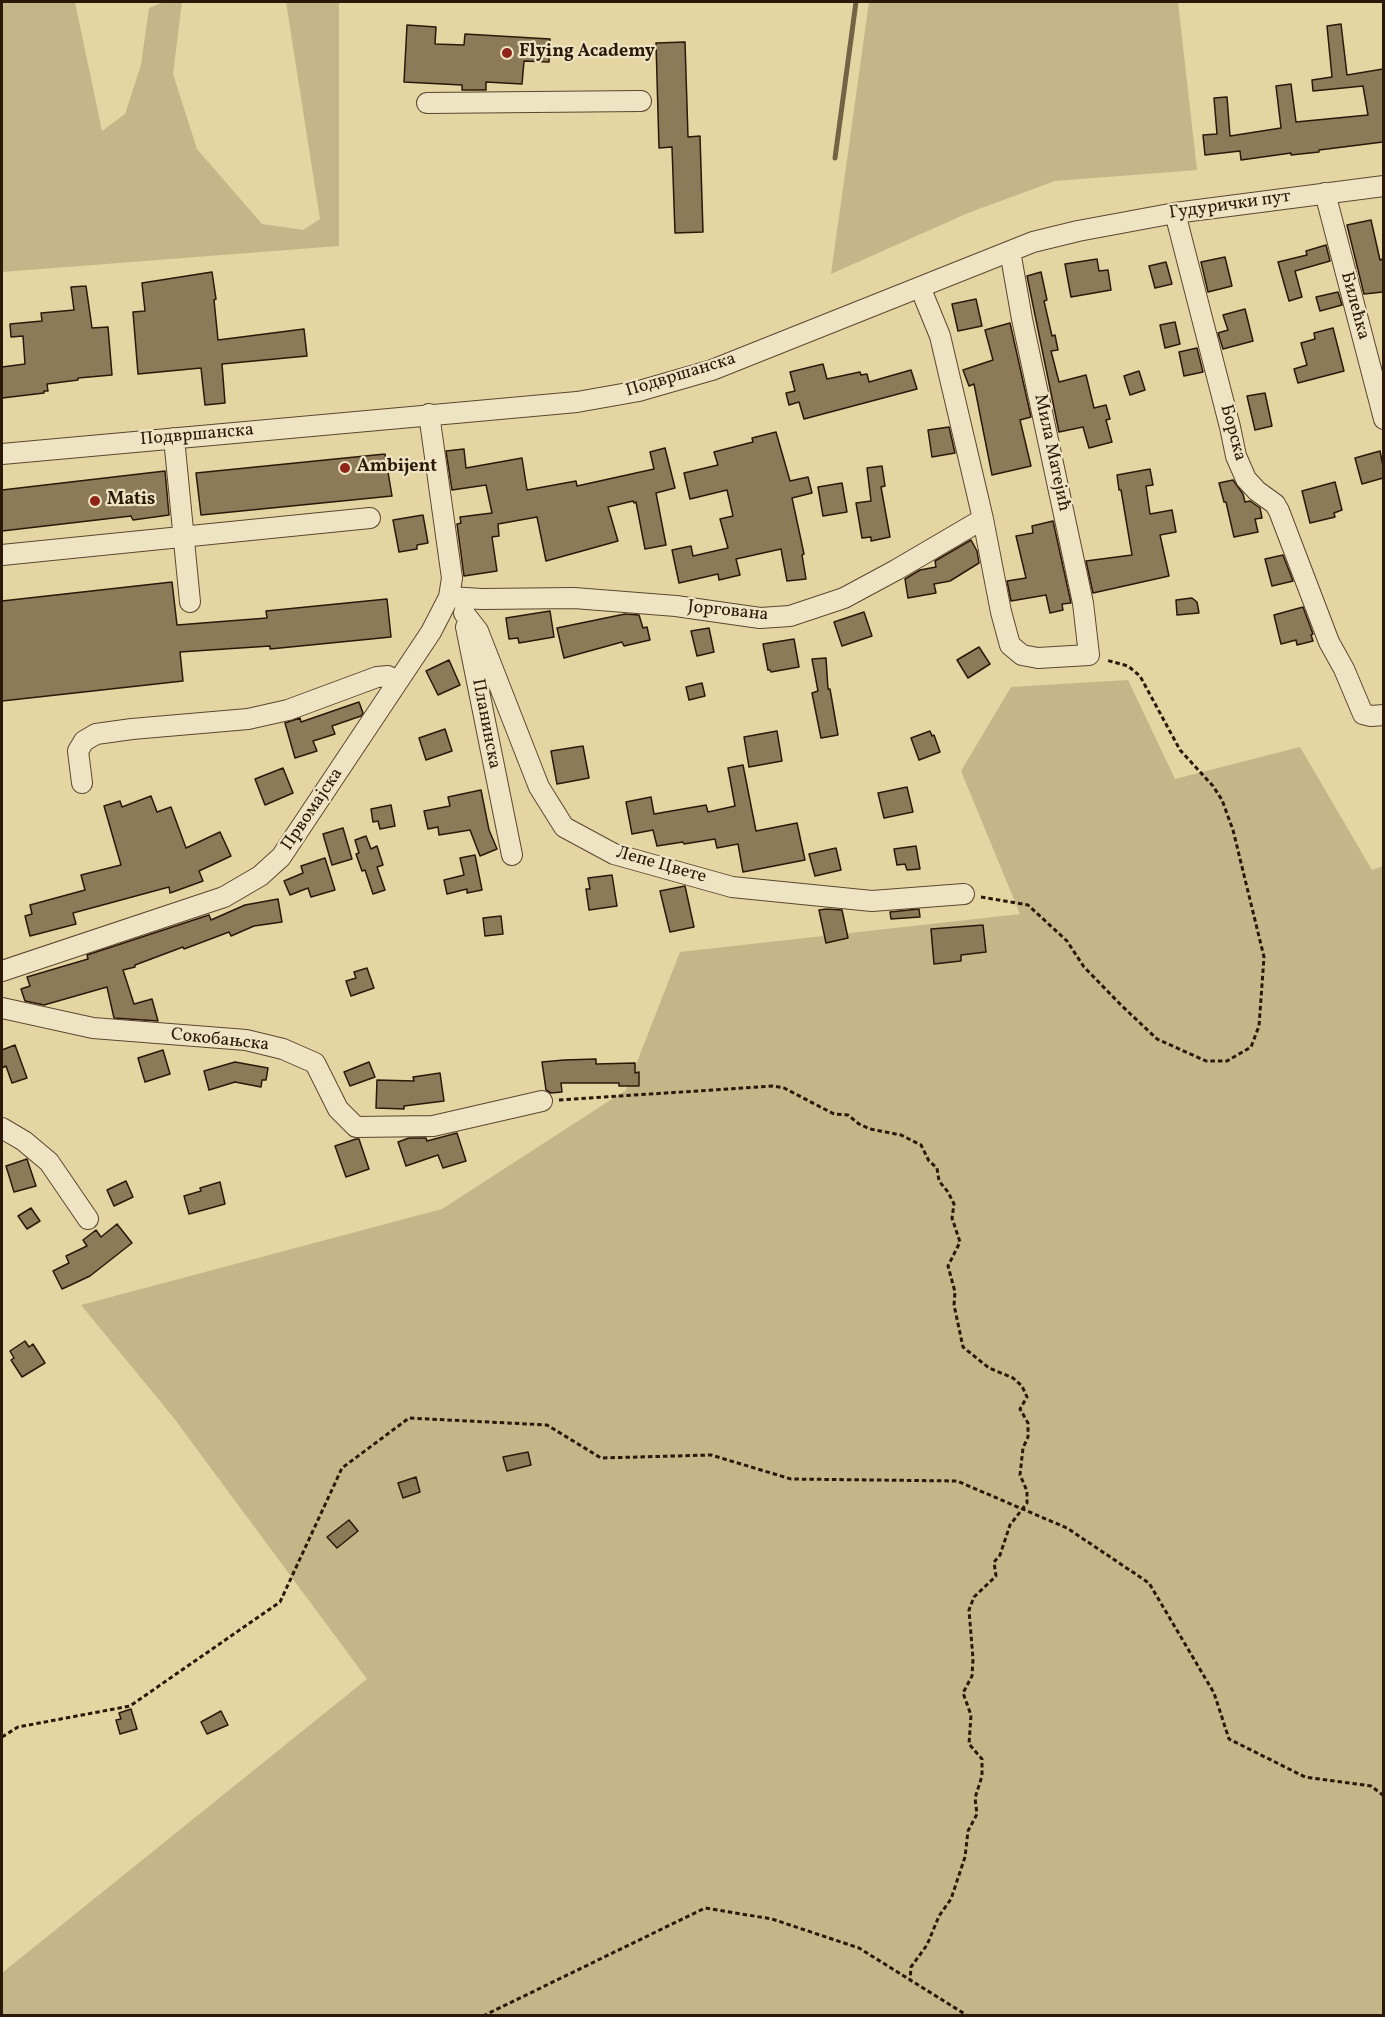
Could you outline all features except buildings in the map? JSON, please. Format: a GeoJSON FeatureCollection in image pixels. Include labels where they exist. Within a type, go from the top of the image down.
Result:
{"type":"FeatureCollection","features":[{"type":"Feature","properties":{"kind":"street"},"geometry":{"type":"LineString","coordinates":[[427,103],[641,101]]}},
{"type":"Feature","properties":{"kind":"street","name":"Гудурички пут"},"geometry":{"type":"LineString","coordinates":[[1078,231],[1176,213],[1383,186]]}},
{"type":"Feature","properties":{"kind":"street","name":"Билећка"},"geometry":{"type":"LineString","coordinates":[[1325,193],[1383,419]]}},
{"type":"Feature","properties":{"kind":"street","name":"Борска"},"geometry":{"type":"LineString","coordinates":[[1176,213],[1236,456],[1246,479],[1257,491],[1275,504],[1279,511],[1329,642],[1344,669],[1363,714],[1383,715]]}},
{"type":"Feature","properties":{"kind":"street","name":"Подвршанска"},"geometry":{"type":"LineString","coordinates":[[2,454],[577,402],[639,392],[712,370],[1033,242],[1078,231]]}},
{"type":"Feature","properties":{"kind":"street","name":"Мила Матејић"},"geometry":{"type":"LineString","coordinates":[[1010,251],[1022,319],[1083,603],[1089,655]]}},
{"type":"Feature","properties":{"kind":"street"},"geometry":{"type":"LineString","coordinates":[[920,287],[940,336],[1010,645],[1022,655],[1038,658],[1089,655]]}},
{"type":"Feature","properties":{"kind":"street"},"geometry":{"type":"LineString","coordinates":[[429,414],[452,578],[449,597],[464,613]]}},
{"type":"Feature","properties":{"kind":"street"},"geometry":{"type":"LineString","coordinates":[[174,438],[190,602]]}},
{"type":"Feature","properties":{"kind":"street"},"geometry":{"type":"LineString","coordinates":[[2,555],[370,518]]}},
{"type":"Feature","properties":{"kind":"street","name":"Јоргована"},"geometry":{"type":"LineString","coordinates":[[449,597],[574,598],[676,606],[760,618],[790,616],[844,598],[983,519]]}},
{"type":"Feature","properties":{"kind":"street","name":"Првомајска"},"geometry":{"type":"LineString","coordinates":[[2,971],[224,897],[260,876],[281,857],[431,632],[449,597]]}},
{"type":"Feature","properties":{"kind":"street","name":"Планинска"},"geometry":{"type":"LineString","coordinates":[[464,613],[512,855]]}},
{"type":"Feature","properties":{"kind":"street","name":"Лепе Цвете"},"geometry":{"type":"LineString","coordinates":[[464,613],[478,631],[539,787],[564,828],[614,854],[732,887],[872,901],[964,894]]}},
{"type":"Feature","properties":{"kind":"street"},"geometry":{"type":"LineString","coordinates":[[82,783],[78,751],[84,741],[96,734],[248,719],[288,710],[377,677],[388,676],[397,682]]}},
{"type":"Feature","properties":{"kind":"street","name":"Сокобањска"},"geometry":{"type":"LineString","coordinates":[[2,1008],[93,1028],[246,1040],[283,1049],[315,1063],[338,1108],[357,1128],[433,1126],[542,1101]]}},
{"type":"Feature","properties":{"kind":"street"},"geometry":{"type":"LineString","coordinates":[[2,1128],[24,1141],[49,1162],[88,1219]]}},
{"type":"Feature","properties":{"kind":"path"},"geometry":{"type":"LineString","coordinates":[[964,894],[1028,905],[1067,941],[1084,967],[1157,1039],[1206,1061],[1227,1061],[1251,1047],[1259,1026],[1264,957],[1233,830],[1222,800],[1213,786],[1180,750],[1140,676],[1128,666],[1089,655]]}},
{"type":"Feature","properties":{"kind":"path"},"geometry":{"type":"LineString","coordinates":[[542,1101],[773,1086],[784,1088],[834,1114],[848,1115],[870,1130],[901,1135],[921,1145],[929,1161],[937,1168],[939,1180],[954,1204],[952,1218],[960,1242],[948,1266],[955,1292],[954,1305],[963,1347],[989,1368],[1013,1378],[1022,1386],[1027,1397],[1020,1409],[1028,1423],[1028,1437],[1023,1448],[1020,1475],[1027,1491],[1027,1503],[1010,1525],[1000,1555],[994,1562],[996,1576],[974,1597],[969,1610],[972,1676],[963,1693],[971,1715],[969,1744],[982,1759],[982,1776],[975,1798],[977,1814],[968,1831],[965,1857],[951,1899],[939,1916],[927,1945],[911,1967],[910,1980]]}},
{"type":"Feature","properties":{"kind":"path"},"geometry":{"type":"LineString","coordinates":[[2,1737],[18,1727],[130,1706],[280,1602],[342,1468],[409,1418],[547,1425],[601,1458],[711,1455],[791,1479],[957,1481],[1067,1528],[1149,1583],[1214,1693],[1229,1739],[1305,1777],[1371,1786],[1383,1796]]}},
{"type":"Feature","properties":{"kind":"path"},"geometry":{"type":"LineString","coordinates":[[483,2016],[705,1908],[772,1919],[859,1948],[968,2016]]}},
{"type":"Feature","properties":{"kind":"shaded area"},"geometry":{"type":"Polygon","coordinates":[[[2,2],[75,2],[102,131],[125,114],[141,65],[149,8],[164,2],[182,2],[173,74],[197,149],[262,224],[303,230],[320,219],[286,2],[339,2],[339,246],[2,272],[2,2]]]}},
{"type":"Feature","properties":{"kind":"shaded area"},"geometry":{"type":"Polygon","coordinates":[[[869,2],[1178,2],[1197,170],[1055,181],[968,213],[831,274],[869,2]]]}},
{"type":"Feature","properties":{"kind":"shaded area"},"geometry":{"type":"Polygon","coordinates":[[[1128,680],[1175,779],[1300,747],[1372,870],[1383,866],[1383,2015],[2,2016],[2,1973],[367,1679],[173,1417],[81,1305],[442,1209],[626,1090],[680,952],[1020,914],[961,771],[1011,687],[1128,680]]]}},
{"type":"Feature","properties":{"kind":"waterway"},"geometry":{"type":"LineString","coordinates":[[835,158],[856,2]]}},
{"type":"Feature","properties":{"kind":"place","name":"Flying Academy"},"geometry":{"type":"Point","coordinates":[507,53]}},
{"type":"Feature","properties":{"kind":"place","name":"Ambijent"},"geometry":{"type":"Point","coordinates":[345,468]}},
{"type":"Feature","properties":{"kind":"place","name":"Matis"},"geometry":{"type":"Point","coordinates":[95,501]}}]}
